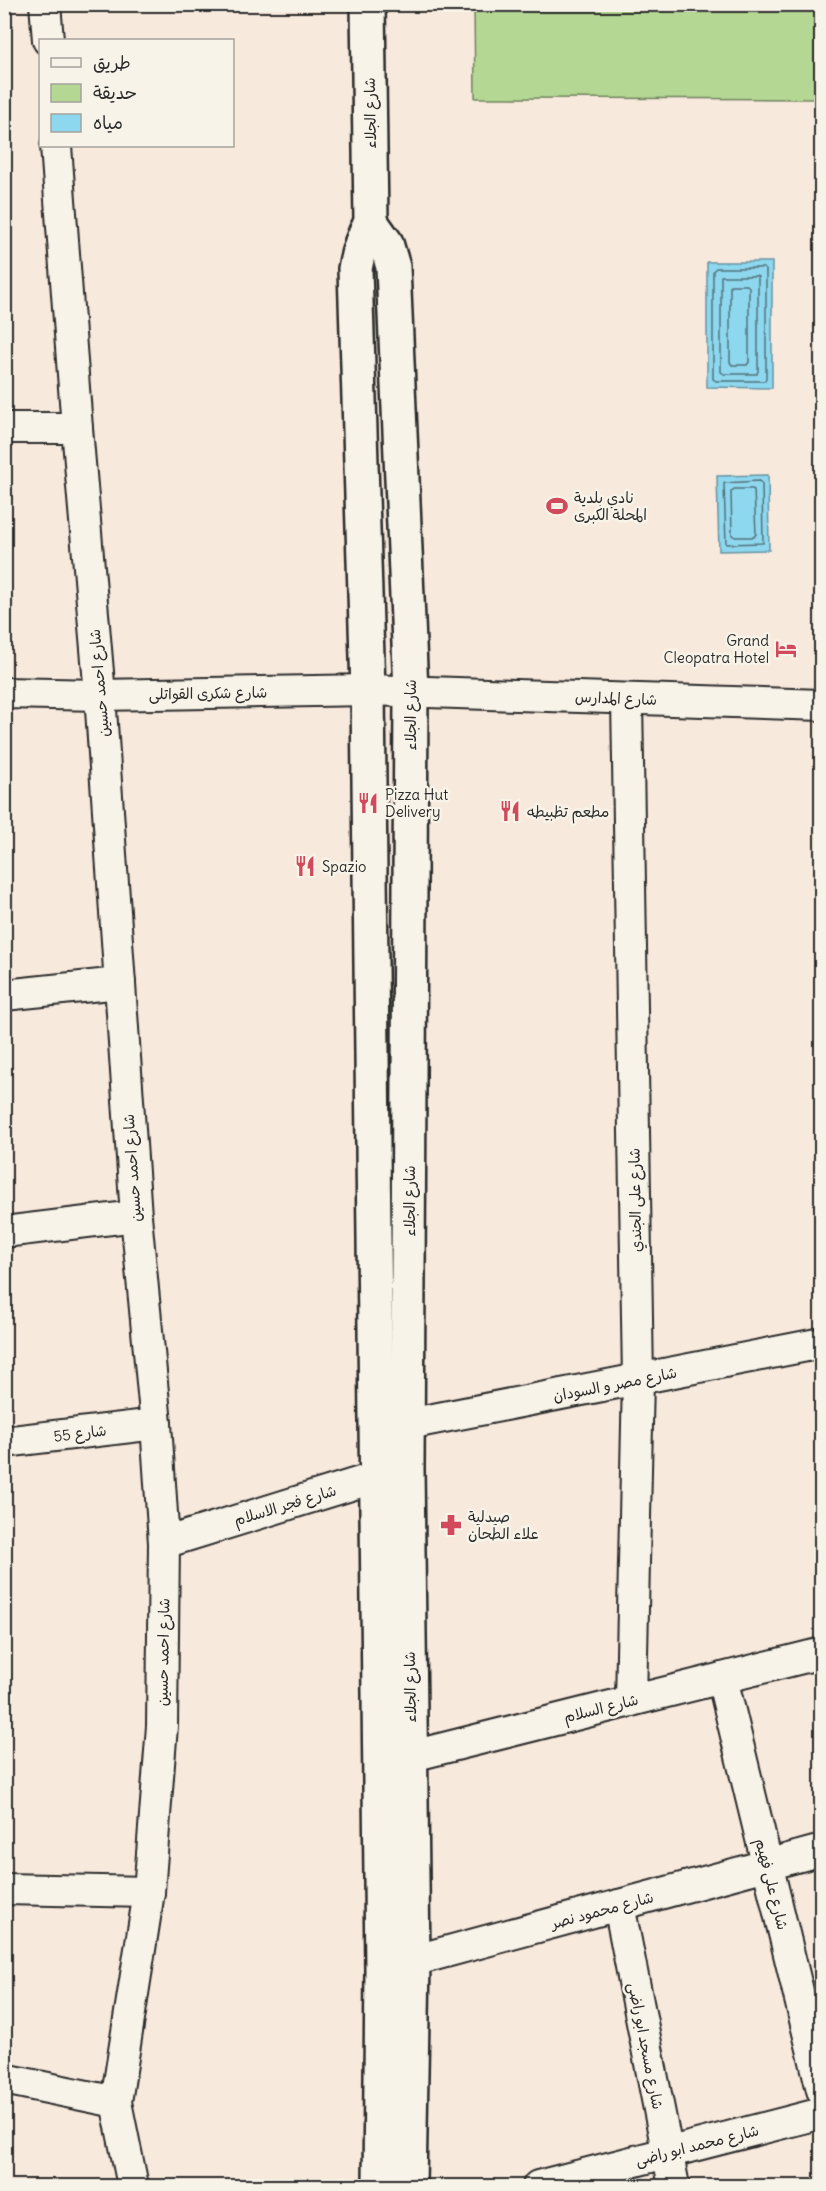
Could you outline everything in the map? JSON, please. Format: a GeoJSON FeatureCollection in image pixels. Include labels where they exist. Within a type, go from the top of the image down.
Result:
{"type":"FeatureCollection","features":[{"type":"Feature","properties":{"kind":"street"},"geometry":{"type":"LineString","coordinates":[[45,4],[48,39]]}},
{"type":"Feature","properties":{"kind":"street","name":"شارع الجلاء"},"geometry":{"type":"LineString","coordinates":[[368,4],[371,222],[357,252],[355,269],[368,690],[376,1476],[395,1760],[398,1966],[409,2187]]}},
{"type":"Feature","properties":{"kind":"street","name":"شارع احمد حسين"},"geometry":{"type":"LineString","coordinates":[[56,147],[100,695],[136,1216],[156,1424],[164,1543],[162,1726],[149,1892],[116,2102],[133,2187]]}},
{"type":"Feature","properties":{"kind":"street","name":"شارع الجلاء"},"geometry":{"type":"LineString","coordinates":[[371,222],[386,243],[393,267],[411,691],[408,1424],[395,1760]]}},
{"type":"Feature","properties":{"kind":"street"},"geometry":{"type":"LineString","coordinates":[[4,428],[77,428]]}},
{"type":"Feature","properties":{"kind":"street","name":"شارع شكرى القواتلى"},"geometry":{"type":"LineString","coordinates":[[4,693],[100,695],[411,691]]}},
{"type":"Feature","properties":{"kind":"street","name":"شارع المدارس"},"geometry":{"type":"LineString","coordinates":[[411,691],[822,705]]}},
{"type":"Feature","properties":{"kind":"street","name":"شارع على الجندي"},"geometry":{"type":"LineString","coordinates":[[627,699],[638,1379],[632,1701]]}},
{"type":"Feature","properties":{"kind":"street"},"geometry":{"type":"LineString","coordinates":[[4,995],[120,983]]}},
{"type":"Feature","properties":{"kind":"street"},"geometry":{"type":"LineString","coordinates":[[4,1232],[136,1216]]}},
{"type":"Feature","properties":{"kind":"street","name":"شارع مصر و السودان"},"geometry":{"type":"LineString","coordinates":[[408,1424],[822,1343]]}},
{"type":"Feature","properties":{"kind":"street","name":"شارع 55"},"geometry":{"type":"LineString","coordinates":[[4,1442],[156,1424]]}},
{"type":"Feature","properties":{"kind":"street","name":"شارع فجر الاسلام"},"geometry":{"type":"LineString","coordinates":[[164,1543],[407,1468]]}},
{"type":"Feature","properties":{"kind":"street","name":"شارع السلام"},"geometry":{"type":"LineString","coordinates":[[395,1760],[822,1653]]}},
{"type":"Feature","properties":{"kind":"street","name":"شارع على فهيم"},"geometry":{"type":"LineString","coordinates":[[722,1678],[822,2090]]}},
{"type":"Feature","properties":{"kind":"street","name":"شارع محمود نصر"},"geometry":{"type":"LineString","coordinates":[[398,1966],[822,1850]]}},
{"type":"Feature","properties":{"kind":"street"},"geometry":{"type":"LineString","coordinates":[[4,1888],[149,1892]]}},
{"type":"Feature","properties":{"kind":"street","name":"شارع مسجد ابو راضى"},"geometry":{"type":"LineString","coordinates":[[619,1905],[674,2187]]}},
{"type":"Feature","properties":{"kind":"street","name":"شارع الجلاء"},"geometry":{"type":"LineString","coordinates":[[380,2187],[398,1966]]}},
{"type":"Feature","properties":{"kind":"street"},"geometry":{"type":"LineString","coordinates":[[4,2079],[116,2102]]}},
{"type":"Feature","properties":{"kind":"street","name":"شارع محمد ابو راضى"},"geometry":{"type":"LineString","coordinates":[[538,2187],[822,2113]]}},
{"type":"Feature","properties":{"kind":"green space"},"geometry":{"type":"Polygon","coordinates":[[[474,5],[821,5],[821,99],[475,98],[474,5]]]}},
{"type":"Feature","properties":{"kind":"water"},"geometry":{"type":"Polygon","coordinates":[[[707,262],[772,262],[772,388],[707,387],[707,262]]]}},
{"type":"Feature","properties":{"kind":"water"},"geometry":{"type":"Polygon","coordinates":[[[768,475],[769,550],[719,551],[717,476],[768,475]]]}},
{"type":"Feature","properties":{"kind":"place","name":"نادي بلدية المحلة الكبرى"},"geometry":{"type":"Point","coordinates":[557,506]}},
{"type":"Feature","properties":{"kind":"place","name":"Grand Cleopatra Hotel"},"geometry":{"type":"Point","coordinates":[786,649]}},
{"type":"Feature","properties":{"kind":"place","name":"Pizza Hut Delivery"},"geometry":{"type":"Point","coordinates":[368,803]}},
{"type":"Feature","properties":{"kind":"place","name":"مطعم تظبيطه"},"geometry":{"type":"Point","coordinates":[510,811]}},
{"type":"Feature","properties":{"kind":"place","name":"Spazio"},"geometry":{"type":"Point","coordinates":[305,866]}},
{"type":"Feature","properties":{"kind":"place","name":"صيدلية علاء الطحان"},"geometry":{"type":"Point","coordinates":[451,1525]}}]}
